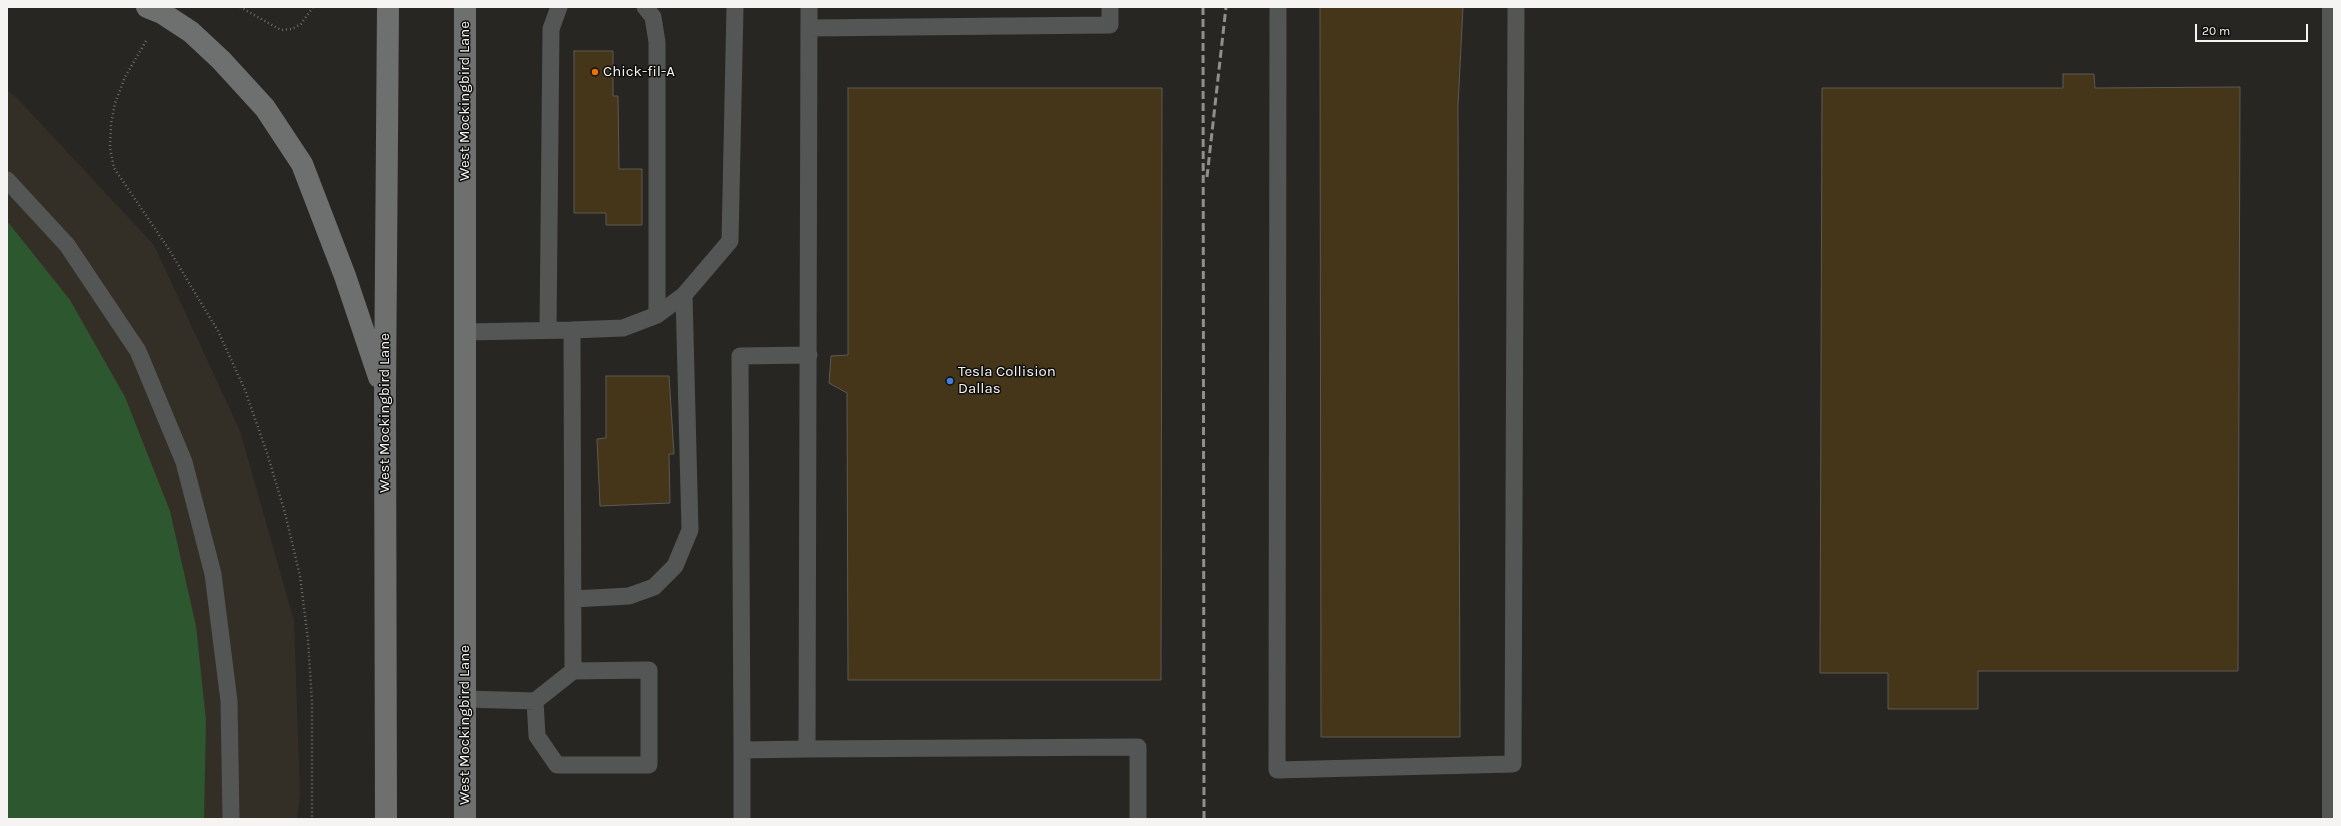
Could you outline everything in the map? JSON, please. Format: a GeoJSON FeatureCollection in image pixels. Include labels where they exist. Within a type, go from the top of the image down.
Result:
{"type":"FeatureCollection","features":[{"type":"Feature","properties":{"kind":"main road"},"geometry":{"type":"LineString","coordinates":[[147,7],[162,13],[191,32],[221,60],[265,108],[302,164],[344,276],[384,393]]}},
{"type":"Feature","properties":{"kind":"main road","name":"West Mockingbird Lane"},"geometry":{"type":"LineString","coordinates":[[386,819],[384,393],[388,7]]}},
{"type":"Feature","properties":{"kind":"main road","name":"West Mockingbird Lane"},"geometry":{"type":"LineString","coordinates":[[465,7],[465,819]]}},
{"type":"Feature","properties":{"kind":"street"},"geometry":{"type":"LineString","coordinates":[[2333,7],[2333,819]]}},
{"type":"Feature","properties":{"kind":"lane"},"geometry":{"type":"LineString","coordinates":[[548,330],[551,28],[559,7]]}},
{"type":"Feature","properties":{"kind":"lane"},"geometry":{"type":"LineString","coordinates":[[645,7],[653,17],[657,42],[657,315]]}},
{"type":"Feature","properties":{"kind":"lane"},"geometry":{"type":"LineString","coordinates":[[465,332],[623,328],[657,315],[684,295],[730,242],[735,7]]}},
{"type":"Feature","properties":{"kind":"lane"},"geometry":{"type":"LineString","coordinates":[[807,749],[809,7]]}},
{"type":"Feature","properties":{"kind":"lane"},"geometry":{"type":"LineString","coordinates":[[809,28],[1110,25],[1110,7]]}},
{"type":"Feature","properties":{"kind":"lane"},"geometry":{"type":"LineString","coordinates":[[1278,7],[1277,770],[1513,764],[1516,7]]}},
{"type":"Feature","properties":{"kind":"lane"},"geometry":{"type":"LineString","coordinates":[[7,180],[67,245],[138,351],[184,462],[213,574],[228,701],[231,819]]}},
{"type":"Feature","properties":{"kind":"lane"},"geometry":{"type":"LineString","coordinates":[[573,599],[630,596],[654,587],[675,566],[690,530],[684,295]]}},
{"type":"Feature","properties":{"kind":"lane"},"geometry":{"type":"LineString","coordinates":[[572,330],[573,671]]}},
{"type":"Feature","properties":{"kind":"lane"},"geometry":{"type":"LineString","coordinates":[[742,819],[740,356],[808,355]]}},
{"type":"Feature","properties":{"kind":"lane"},"geometry":{"type":"LineString","coordinates":[[465,699],[535,701],[573,671],[649,670],[650,766],[557,765],[537,736],[535,701]]}},
{"type":"Feature","properties":{"kind":"lane"},"geometry":{"type":"LineString","coordinates":[[742,750],[1138,747],[1138,819]]}},
{"type":"Feature","properties":{"kind":"path"},"geometry":{"type":"LineString","coordinates":[[240,7],[281,30],[292,29],[300,24],[313,7]]}},
{"type":"Feature","properties":{"kind":"path"},"geometry":{"type":"LineString","coordinates":[[149,36],[125,77],[115,103],[111,124],[110,148],[114,168],[172,254],[218,331],[245,390],[265,446],[285,513],[300,576],[308,640],[312,702],[312,819]]}},
{"type":"Feature","properties":{"kind":"shaded area"},"geometry":{"type":"Polygon","coordinates":[[[7,90],[17,98],[154,245],[240,431],[294,621],[300,795],[297,819],[7,819],[7,90]]]}},
{"type":"Feature","properties":{"kind":"green space"},"geometry":{"type":"Polygon","coordinates":[[[7,221],[70,300],[125,397],[170,511],[196,626],[206,720],[204,819],[7,819],[7,221]]]}},
{"type":"Feature","properties":{"kind":"building"},"geometry":{"type":"Polygon","coordinates":[[[1320,7],[1463,7],[1458,106],[1460,737],[1321,737],[1320,7]]]}},
{"type":"Feature","properties":{"kind":"building"},"geometry":{"type":"Polygon","coordinates":[[[574,51],[613,51],[613,96],[618,96],[619,169],[642,169],[642,225],[606,225],[606,213],[574,213],[574,51]]]}},
{"type":"Feature","properties":{"kind":"building"},"geometry":{"type":"Polygon","coordinates":[[[2063,74],[2094,74],[2095,88],[2240,87],[2238,671],[1978,671],[1978,709],[1888,709],[1888,673],[1820,673],[1822,88],[2063,88],[2063,74]]]}},
{"type":"Feature","properties":{"kind":"building"},"geometry":{"type":"Polygon","coordinates":[[[848,88],[1162,88],[1161,680],[848,680],[847,393],[829,383],[831,356],[848,355],[848,88]]]}},
{"type":"Feature","properties":{"kind":"building"},"geometry":{"type":"Polygon","coordinates":[[[606,376],[669,376],[674,454],[669,454],[670,503],[600,506],[597,439],[606,438],[606,376]]]}},
{"type":"Feature","properties":{"kind":"railway"},"geometry":{"type":"LineString","coordinates":[[1203,7],[1204,819]]}},
{"type":"Feature","properties":{"kind":"railway"},"geometry":{"type":"LineString","coordinates":[[1207,177],[1226,7]]}},
{"type":"Feature","properties":{"kind":"place","name":"Chick-fil-A"},"geometry":{"type":"Point","coordinates":[595,72]}},
{"type":"Feature","properties":{"kind":"place","name":"Tesla Collision Dallas"},"geometry":{"type":"Point","coordinates":[950,381]}}]}
